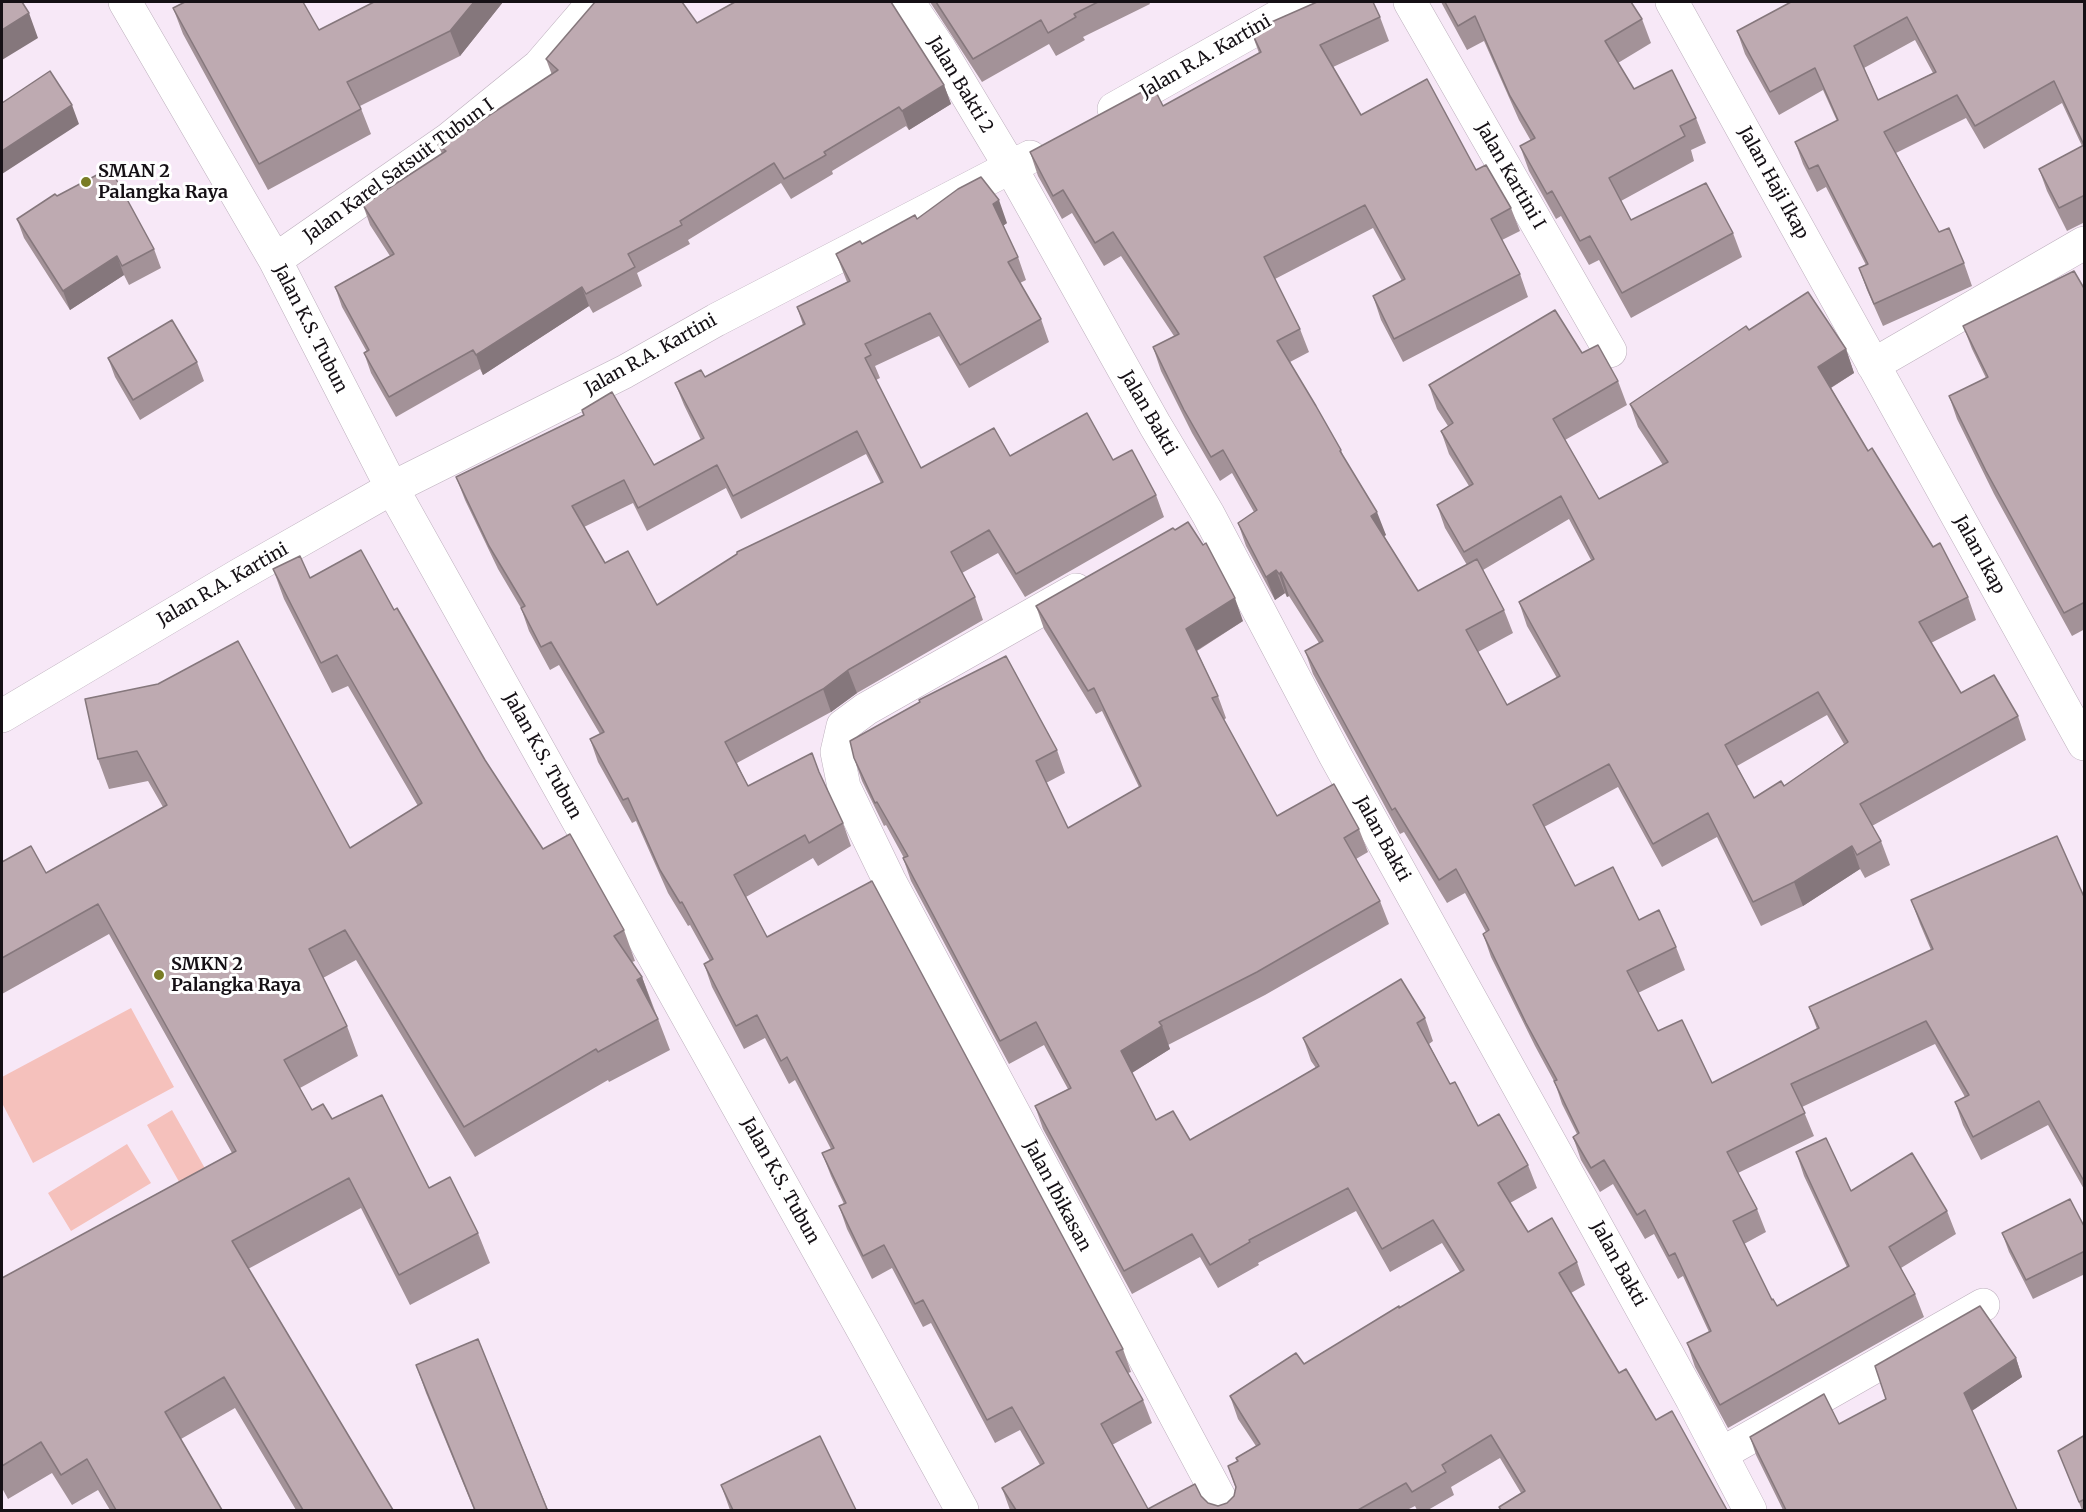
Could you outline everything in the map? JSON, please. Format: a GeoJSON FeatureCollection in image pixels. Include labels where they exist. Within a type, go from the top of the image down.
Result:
{"type":"FeatureCollection","features":[{"type":"Feature","properties":{"kind":"street","name":"Jalan K.S. Tubun"},"geometry":{"type":"LineString","coordinates":[[125,2],[275,260],[393,488],[962,1510]]}},
{"type":"Feature","properties":{"kind":"street","name":"Jalan Karel Satsuit Tubun I"},"geometry":{"type":"LineString","coordinates":[[275,260],[449,139],[539,66],[594,2]]}},
{"type":"Feature","properties":{"kind":"street","name":"Jalan Bakti 2"},"geometry":{"type":"LineString","coordinates":[[908,2],[939,48],[1011,168]]}},
{"type":"Feature","properties":{"kind":"street","name":"Jalan R.A. Kartini"},"geometry":{"type":"LineString","coordinates":[[1092,122],[1304,2]]}},
{"type":"Feature","properties":{"kind":"street","name":"Jalan Kartini I"},"geometry":{"type":"LineString","coordinates":[[1410,2],[1610,351]]}},
{"type":"Feature","properties":{"kind":"street","name":"Jalan Haji Ikap"},"geometry":{"type":"LineString","coordinates":[[1672,2],[1873,365]]}},
{"type":"Feature","properties":{"kind":"street","name":"Jalan R.A. Kartini"},"geometry":{"type":"LineString","coordinates":[[2,716],[241,574],[393,488],[624,372],[716,320],[1052,145]]}},
{"type":"Feature","properties":{"kind":"street","name":"Jalan Bakti"},"geometry":{"type":"LineString","coordinates":[[1011,168],[1138,396],[1198,520],[1335,755],[1565,1168],[1750,1510]]}},
{"type":"Feature","properties":{"kind":"street"},"geometry":{"type":"LineString","coordinates":[[1873,365],[2085,243]]}},
{"type":"Feature","properties":{"kind":"street","name":"Jalan Ikap"},"geometry":{"type":"LineString","coordinates":[[1873,365],[2085,744]]}},
{"type":"Feature","properties":{"kind":"street","name":"Jalan Ibikasan"},"geometry":{"type":"LineString","coordinates":[[1104,573],[866,709],[843,726],[837,752],[844,787],[890,880],[1226,1510]]}},
{"type":"Feature","properties":{"kind":"street"},"geometry":{"type":"LineString","coordinates":[[1721,1454],[1983,1305]]}},
{"type":"Feature","properties":{"kind":"shaded area"},"geometry":{"type":"Polygon","coordinates":[[[131,1008],[174,1087],[33,1163],[2,1103],[2,1077],[131,1008]]]}},
{"type":"Feature","properties":{"kind":"shaded area"},"geometry":{"type":"Polygon","coordinates":[[[172,1110],[207,1172],[182,1187],[147,1125],[172,1110]]]}},
{"type":"Feature","properties":{"kind":"shaded area"},"geometry":{"type":"Polygon","coordinates":[[[127,1144],[151,1183],[71,1231],[48,1193],[127,1144]]]}},
{"type":"Feature","properties":{"kind":"building"},"geometry":{"type":"Polygon","coordinates":[[[2,2],[22,2],[29,13],[2,30],[2,2]]]}},
{"type":"Feature","properties":{"kind":"building"},"geometry":{"type":"Polygon","coordinates":[[[185,2],[303,2],[319,30],[374,2],[474,2],[450,31],[347,82],[361,109],[259,164],[173,8],[185,2]]]}},
{"type":"Feature","properties":{"kind":"building"},"geometry":{"type":"Polygon","coordinates":[[[595,2],[682,2],[697,23],[735,2],[891,2],[944,85],[902,111],[899,107],[824,152],[826,155],[784,179],[774,163],[680,221],[682,225],[628,254],[635,267],[586,294],[582,287],[476,355],[473,350],[389,397],[364,353],[369,350],[335,287],[394,254],[363,205],[446,151],[438,145],[463,126],[467,130],[558,70],[546,59],[595,2]]]}},
{"type":"Feature","properties":{"kind":"building"},"geometry":{"type":"Polygon","coordinates":[[[936,2],[1098,2],[1074,14],[1076,17],[1048,33],[1041,20],[973,59],[936,2]]]}},
{"type":"Feature","properties":{"kind":"building"},"geometry":{"type":"Polygon","coordinates":[[[1317,2],[1373,2],[1380,17],[1320,45],[1361,115],[1427,79],[1476,170],[1486,165],[1511,208],[1491,219],[1520,274],[1394,339],[1373,296],[1405,279],[1365,205],[1264,257],[1300,329],[1277,341],[1377,512],[1371,516],[1418,591],[1477,559],[1504,610],[1466,630],[1507,705],[1560,676],[1519,602],[1594,559],[1561,496],[1464,552],[1437,505],[1473,484],[1441,431],[1453,423],[1429,385],[1555,310],[1582,353],[1598,345],[1618,381],[1553,419],[1599,499],[1668,462],[1630,404],[1746,326],[1749,330],[1808,292],[1846,349],[1818,367],[1868,451],[1872,448],[1933,547],[1940,543],[1968,597],[1919,622],[1961,693],[1994,675],[2018,716],[1860,804],[1881,841],[1857,855],[1852,846],[1794,882],[1753,902],[1708,813],[1653,844],[1609,764],[1533,805],[1575,886],[1613,867],[1639,920],[1659,910],[1676,947],[1627,971],[1658,1031],[1682,1020],[1712,1083],[1819,1028],[1809,1007],[1933,949],[1911,900],[2057,836],[2085,899],[2085,1183],[2039,1101],[1973,1137],[1955,1102],[1969,1095],[1926,1021],[1791,1084],[1805,1113],[1727,1152],[1757,1209],[1733,1221],[1777,1306],[1849,1266],[1796,1152],[1826,1138],[1851,1191],[1912,1153],[1947,1211],[1889,1247],[1915,1294],[1720,1405],[1687,1343],[1711,1331],[1675,1253],[1669,1256],[1645,1210],[1637,1215],[1604,1160],[1591,1168],[1573,1137],[1579,1133],[1554,1081],[1557,1080],[1526,1023],[1483,934],[1489,930],[1456,869],[1439,880],[1395,808],[1392,810],[1305,651],[1323,641],[1281,572],[1279,574],[1276,570],[1266,577],[1238,523],[1257,510],[1223,450],[1211,457],[1184,410],[1153,347],[1179,334],[1113,232],[1095,243],[1063,190],[1053,196],[1030,152],[1153,86],[1163,106],[1261,52],[1251,31],[1317,2]],[[1818,692],[1725,745],[1754,798],[1781,781],[1784,786],[1848,742],[1818,692]]]}},
{"type":"Feature","properties":{"kind":"building"},"geometry":{"type":"Polygon","coordinates":[[[1445,2],[1631,2],[1642,19],[1605,41],[1634,89],[1672,70],[1696,118],[1680,126],[1685,136],[1609,178],[1631,220],[1706,183],[1733,233],[1622,293],[1590,236],[1580,241],[1552,191],[1547,194],[1520,146],[1535,138],[1510,96],[1475,16],[1458,26],[1445,2]]]}},
{"type":"Feature","properties":{"kind":"building"},"geometry":{"type":"Polygon","coordinates":[[[1791,2],[2085,2],[2085,195],[2059,208],[2039,169],[2084,145],[2054,81],[1975,126],[1957,95],[1884,132],[1939,232],[1949,228],[1964,263],[1874,304],[1859,268],[1868,264],[1818,165],[1809,169],[1795,142],[1838,120],[1815,68],[1770,92],[1737,31],[1791,2]],[[1907,17],[1854,46],[1878,100],[1936,72],[1907,17]]]}},
{"type":"Feature","properties":{"kind":"building"},"geometry":{"type":"Polygon","coordinates":[[[50,71],[72,105],[2,151],[2,103],[50,71]]]}},
{"type":"Feature","properties":{"kind":"building"},"geometry":{"type":"Polygon","coordinates":[[[110,168],[154,249],[122,266],[117,256],[63,291],[17,219],[55,194],[57,196],[110,168]]]}},
{"type":"Feature","properties":{"kind":"building"},"geometry":{"type":"Polygon","coordinates":[[[981,177],[999,200],[993,204],[1018,257],[1008,262],[1041,319],[960,365],[930,313],[865,344],[871,355],[865,358],[921,468],[994,428],[1010,456],[1087,413],[1113,460],[1132,450],[1156,495],[1016,574],[989,530],[951,552],[975,597],[848,670],[823,689],[725,742],[748,786],[812,753],[843,823],[809,843],[805,835],[734,875],[767,937],[872,881],[1123,1349],[1116,1352],[1143,1400],[1101,1424],[1148,1509],[1195,1484],[1201,1496],[1208,1503],[1218,1506],[1227,1503],[1234,1496],[1236,1487],[1228,1466],[1238,1461],[1236,1458],[1260,1444],[1230,1396],[1296,1353],[1304,1364],[1399,1306],[1399,1308],[1464,1270],[1433,1220],[1382,1249],[1348,1188],[1249,1240],[1250,1242],[1210,1265],[1192,1234],[1124,1271],[1035,1106],[1071,1088],[1036,1022],[1000,1041],[903,858],[908,856],[877,802],[875,803],[854,758],[850,741],[920,702],[919,700],[1006,656],[1057,750],[1036,761],[1068,828],[1141,786],[1094,688],[1088,691],[1036,606],[1173,528],[1175,530],[1188,522],[1203,545],[1206,543],[1235,598],[1186,629],[1218,696],[1212,698],[1277,816],[1334,784],[1359,829],[1344,838],[1380,901],[1257,972],[1159,1022],[1162,1026],[1121,1051],[1156,1120],[1173,1111],[1190,1140],[1278,1090],[1319,1066],[1303,1038],[1401,979],[1425,1018],[1417,1023],[1450,1084],[1455,1082],[1478,1126],[1499,1114],[1528,1165],[1498,1183],[1528,1232],[1552,1218],[1577,1262],[1559,1273],[1619,1373],[1626,1369],[1656,1420],[1672,1411],[1727,1510],[1501,1510],[1499,1507],[1525,1491],[1491,1435],[1442,1465],[1446,1472],[1412,1492],[1406,1483],[1358,1510],[1016,1510],[1002,1488],[1044,1463],[1012,1407],[987,1420],[923,1300],[915,1304],[884,1245],[863,1256],[839,1206],[846,1203],[822,1153],[834,1148],[787,1057],[781,1061],[757,1015],[736,1026],[704,964],[713,959],[682,902],[680,903],[660,870],[628,798],[623,800],[590,739],[604,732],[551,642],[541,647],[521,608],[525,606],[489,546],[456,477],[584,415],[582,410],[612,392],[654,465],[704,438],[675,383],[701,370],[705,377],[805,324],[797,307],[850,281],[836,254],[860,241],[862,244],[915,215],[917,219],[958,189],[981,177]],[[857,431],[733,496],[717,465],[638,508],[624,480],[572,506],[605,563],[628,551],[657,605],[737,552],[883,482],[857,431]]]}},
{"type":"Feature","properties":{"kind":"building"},"geometry":{"type":"Polygon","coordinates":[[[2074,271],[2085,290],[2085,602],[2064,613],[1986,471],[1949,396],[1988,377],[1963,326],[2074,271]]]}},
{"type":"Feature","properties":{"kind":"building"},"geometry":{"type":"Polygon","coordinates":[[[172,320],[197,362],[133,400],[108,358],[172,320]]]}},
{"type":"Feature","properties":{"kind":"building"},"geometry":{"type":"Polygon","coordinates":[[[361,550],[394,610],[397,608],[485,760],[543,849],[570,834],[624,930],[614,936],[642,977],[637,980],[658,1019],[598,1052],[596,1049],[464,1127],[345,930],[309,949],[347,1026],[284,1060],[312,1110],[323,1104],[332,1119],[382,1095],[429,1188],[450,1177],[478,1233],[399,1275],[349,1178],[232,1241],[393,1510],[303,1510],[224,1377],[165,1412],[222,1510],[116,1510],[87,1459],[61,1475],[41,1442],[2,1466],[2,1278],[236,1151],[98,904],[2,958],[2,862],[31,846],[46,873],[167,805],[137,751],[98,759],[85,699],[158,684],[238,641],[350,848],[422,803],[337,655],[321,663],[273,569],[300,556],[310,578],[361,550]]]}},
{"type":"Feature","properties":{"kind":"building"},"geometry":{"type":"Polygon","coordinates":[[[2070,1199],[2085,1228],[2085,1251],[2026,1280],[2002,1233],[2070,1199]]]}},
{"type":"Feature","properties":{"kind":"building"},"geometry":{"type":"Polygon","coordinates":[[[1980,1306],[2016,1358],[1964,1393],[2017,1510],[1786,1510],[1750,1437],[1824,1394],[1839,1424],[1886,1399],[1875,1366],[1980,1306]]]}},
{"type":"Feature","properties":{"kind":"building"},"geometry":{"type":"Polygon","coordinates":[[[478,1339],[547,1509],[475,1510],[416,1365],[478,1339]]]}},
{"type":"Feature","properties":{"kind":"building"},"geometry":{"type":"Polygon","coordinates":[[[2085,1435],[2085,1499],[2079,1502],[2058,1451],[2085,1435]]]}},
{"type":"Feature","properties":{"kind":"building"},"geometry":{"type":"Polygon","coordinates":[[[820,1436],[856,1510],[733,1510],[721,1485],[820,1436]]]}},
{"type":"Feature","properties":{"kind":"place","name":"SMAN 2 Palangka Raya"},"geometry":{"type":"Point","coordinates":[86,182]}},
{"type":"Feature","properties":{"kind":"place","name":"SMKN 2 Palangka Raya"},"geometry":{"type":"Point","coordinates":[159,975]}}]}
